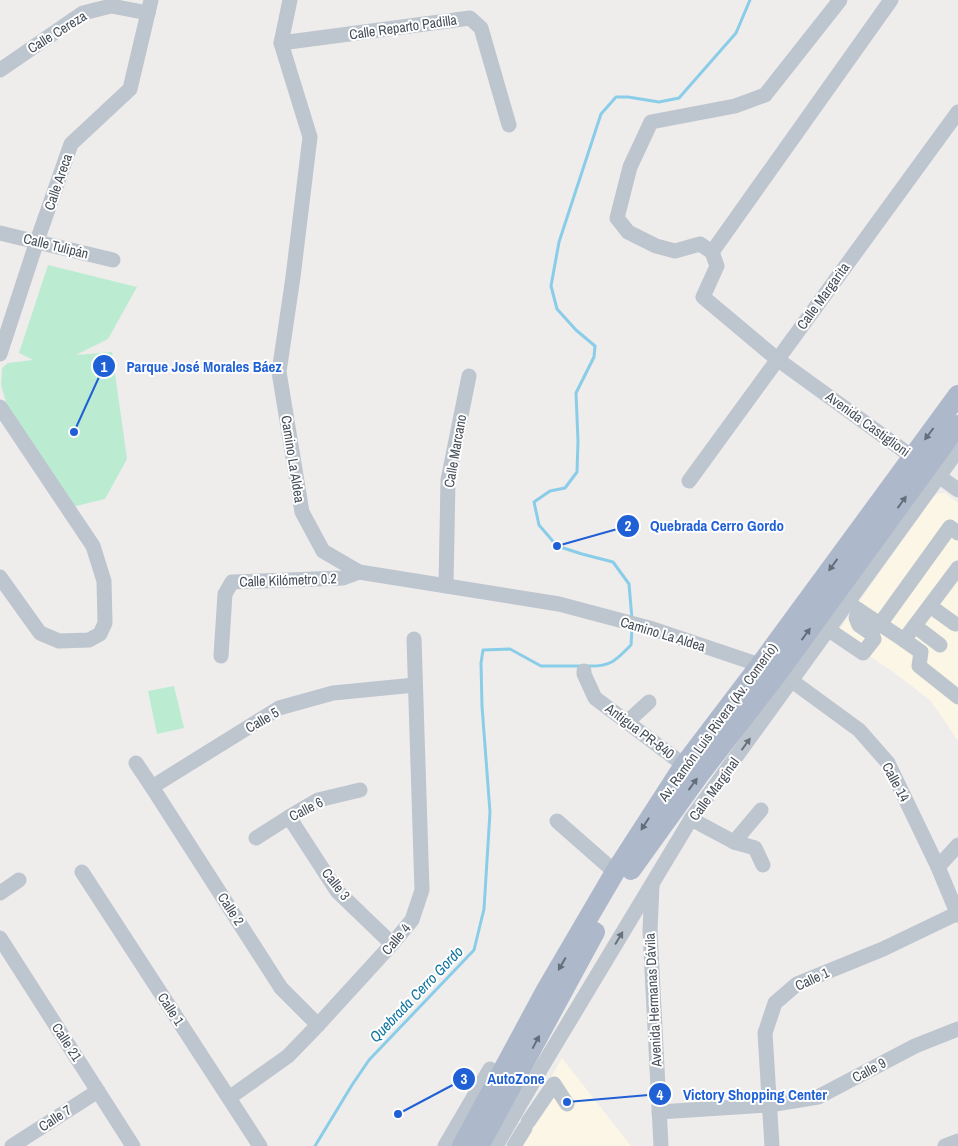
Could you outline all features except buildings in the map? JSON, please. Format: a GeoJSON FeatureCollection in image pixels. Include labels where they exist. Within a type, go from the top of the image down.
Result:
{"type":"FeatureCollection","features":[{"type":"Feature","properties":{"kind":"main road","name":"Av. Ramón Luis Rivera (Av. Comerío)"},"geometry":{"type":"LineString","coordinates":[[926,466],[958,395]]}},
{"type":"Feature","properties":{"kind":"main road","name":"Av. Ramón Luis Rivera (Av. Comerío)"},"geometry":{"type":"LineString","coordinates":[[480,1146],[623,881],[926,466],[958,425]]}},
{"type":"Feature","properties":{"kind":"main road","name":"Av. Ramón Luis Rivera (Av. Comerío)"},"geometry":{"type":"LineString","coordinates":[[462,1146],[546,990],[614,872],[684,764],[776,673]]}},
{"type":"Feature","properties":{"kind":"street","name":"Camino La Aldea"},"geometry":{"type":"LineString","coordinates":[[290,0],[281,43],[310,137],[279,372],[302,512],[323,551],[359,572],[558,604],[653,629],[776,673]]}},
{"type":"Feature","properties":{"kind":"street"},"geometry":{"type":"LineString","coordinates":[[840,0],[765,95],[735,106],[651,122],[630,167],[616,218],[628,232],[656,246],[675,251],[700,244],[712,252],[891,0]]}},
{"type":"Feature","properties":{"kind":"street","name":"Calle Cereza"},"geometry":{"type":"LineString","coordinates":[[0,70],[83,13],[111,6],[149,6]]}},
{"type":"Feature","properties":{"kind":"street","name":"Calle Areca"},"geometry":{"type":"LineString","coordinates":[[0,354],[71,144],[130,89],[149,6]]}},
{"type":"Feature","properties":{"kind":"street","name":"Calle Reparto Padilla"},"geometry":{"type":"LineString","coordinates":[[281,43],[470,18],[481,28],[509,125]]}},
{"type":"Feature","properties":{"kind":"street","name":"Calle Margarita"},"geometry":{"type":"LineString","coordinates":[[689,481],[958,112]]}},
{"type":"Feature","properties":{"kind":"street","name":"Calle Tulipán"},"geometry":{"type":"LineString","coordinates":[[0,232],[113,260]]}},
{"type":"Feature","properties":{"kind":"street","name":"Avenida Castiglioni"},"geometry":{"type":"LineString","coordinates":[[712,252],[717,266],[703,297],[778,358],[958,490]]}},
{"type":"Feature","properties":{"kind":"street","name":"Calle Marcano"},"geometry":{"type":"LineString","coordinates":[[446,586],[448,480],[469,376]]}},
{"type":"Feature","properties":{"kind":"street"},"geometry":{"type":"LineString","coordinates":[[0,407],[93,546],[104,581],[104,623],[100,634],[89,640],[59,641],[40,633],[0,577]]}},
{"type":"Feature","properties":{"kind":"street","name":"Calle Marginal"},"geometry":{"type":"LineString","coordinates":[[496,1146],[776,673],[829,630],[853,607],[926,466],[958,450]]}},
{"type":"Feature","properties":{"kind":"street"},"geometry":{"type":"LineString","coordinates":[[880,624],[950,527],[958,533]]}},
{"type":"Feature","properties":{"kind":"street"},"geometry":{"type":"LineString","coordinates":[[904,640],[930,606],[953,586],[958,568]]}},
{"type":"Feature","properties":{"kind":"street","name":"Calle Kilómetro 0.2"},"geometry":{"type":"LineString","coordinates":[[221,656],[225,594],[232,582],[343,578],[359,572]]}},
{"type":"Feature","properties":{"kind":"street"},"geometry":{"type":"LineString","coordinates":[[930,606],[955,624]]}},
{"type":"Feature","properties":{"kind":"street"},"geometry":{"type":"LineString","coordinates":[[853,607],[921,652],[919,666],[958,697]]}},
{"type":"Feature","properties":{"kind":"street"},"geometry":{"type":"LineString","coordinates":[[829,630],[863,653],[874,639],[872,634],[859,625],[853,607]]}},
{"type":"Feature","properties":{"kind":"street"},"geometry":{"type":"LineString","coordinates":[[915,626],[940,644]]}},
{"type":"Feature","properties":{"kind":"street","name":"Calle 4"},"geometry":{"type":"LineString","coordinates":[[228,1098],[288,1056],[412,920],[422,890],[414,639]]}},
{"type":"Feature","properties":{"kind":"street","name":"Antigua PR-840"},"geometry":{"type":"LineString","coordinates":[[584,671],[595,698],[684,764]]}},
{"type":"Feature","properties":{"kind":"street","name":"Calle 14"},"geometry":{"type":"LineString","coordinates":[[776,673],[859,730],[888,762],[958,914]]}},
{"type":"Feature","properties":{"kind":"street","name":"Calle 5"},"geometry":{"type":"LineString","coordinates":[[152,787],[280,708],[333,693],[415,685]]}},
{"type":"Feature","properties":{"kind":"street"},"geometry":{"type":"LineString","coordinates":[[627,722],[649,702]]}},
{"type":"Feature","properties":{"kind":"street","name":"Calle 2"},"geometry":{"type":"LineString","coordinates":[[136,763],[282,988],[318,1025]]}},
{"type":"Feature","properties":{"kind":"street","name":"Calle 6"},"geometry":{"type":"LineString","coordinates":[[256,838],[318,800],[360,790]]}},
{"type":"Feature","properties":{"kind":"street"},"geometry":{"type":"LineString","coordinates":[[734,842],[761,810]]}},
{"type":"Feature","properties":{"kind":"street","name":"Calle 3"},"geometry":{"type":"LineString","coordinates":[[289,817],[337,891],[392,944]]}},
{"type":"Feature","properties":{"kind":"street"},"geometry":{"type":"LineString","coordinates":[[691,819],[734,842],[755,848],[763,865]]}},
{"type":"Feature","properties":{"kind":"street"},"geometry":{"type":"LineString","coordinates":[[557,821],[614,872]]}},
{"type":"Feature","properties":{"kind":"street"},"geometry":{"type":"LineString","coordinates":[[938,867],[958,845]]}},
{"type":"Feature","properties":{"kind":"street","name":"Calle 1"},"geometry":{"type":"LineString","coordinates":[[82,872],[260,1146]]}},
{"type":"Feature","properties":{"kind":"street"},"geometry":{"type":"LineString","coordinates":[[0,892],[19,880]]}},
{"type":"Feature","properties":{"kind":"street","name":"Avenida Hermanas Dávila"},"geometry":{"type":"LineString","coordinates":[[652,883],[650,931],[661,1146]]}},
{"type":"Feature","properties":{"kind":"street","name":"Calle 1"},"geometry":{"type":"LineString","coordinates":[[772,1146],[765,1032],[775,1003],[796,984],[883,949],[958,914]]}},
{"type":"Feature","properties":{"kind":"street","name":"Calle 21"},"geometry":{"type":"LineString","coordinates":[[0,938],[133,1146]]}},
{"type":"Feature","properties":{"kind":"street","name":"Calle 9"},"geometry":{"type":"LineString","coordinates":[[659,1112],[769,1105],[818,1097],[915,1046],[958,1029]]}},
{"type":"Feature","properties":{"kind":"street"},"geometry":{"type":"LineString","coordinates":[[445,1146],[490,1068]]}},
{"type":"Feature","properties":{"kind":"street"},"geometry":{"type":"LineString","coordinates":[[514,1146],[554,1084],[567,1104]]}},
{"type":"Feature","properties":{"kind":"street"},"geometry":{"type":"LineString","coordinates":[[528,1090],[544,1099]]}},
{"type":"Feature","properties":{"kind":"street","name":"Calle 7"},"geometry":{"type":"LineString","coordinates":[[12,1146],[98,1091]]}},
{"type":"Feature","properties":{"kind":"street"},"geometry":{"type":"LineString","coordinates":[[945,1146],[958,1141]]}},
{"type":"Feature","properties":{"kind":"shaded area"},"geometry":{"type":"Polygon","coordinates":[[[939,493],[945,493],[958,503],[958,741],[931,701],[892,671],[836,634],[934,496],[939,493]]]}},
{"type":"Feature","properties":{"kind":"shaded area"},"geometry":{"type":"Polygon","coordinates":[[[562,1058],[631,1146],[512,1146],[562,1058]]]}},
{"type":"Feature","properties":{"kind":"green space"},"geometry":{"type":"Polygon","coordinates":[[[48,265],[137,287],[108,339],[76,355],[112,352],[127,459],[105,499],[72,507],[7,405],[1,385],[2,368],[8,363],[33,360],[19,353],[48,265]]]}},
{"type":"Feature","properties":{"kind":"green space"},"geometry":{"type":"Polygon","coordinates":[[[174,686],[184,728],[157,734],[148,691],[174,686]]]}},
{"type":"Feature","properties":{"kind":"waterway","name":"Quebrada Cerro Gordo"},"geometry":{"type":"LineString","coordinates":[[632,619],[629,584],[613,562],[557,546],[539,525],[534,502],[550,491],[565,488],[577,472],[576,393],[594,357],[595,346],[576,330],[557,309],[551,286],[559,242],[601,114],[616,97],[659,102],[679,98],[736,33],[750,0]]}},
{"type":"Feature","properties":{"kind":"waterway","name":"Quebrada Cerro Gordo"},"geometry":{"type":"LineString","coordinates":[[588,666],[613,662],[631,645],[632,628]]}},
{"type":"Feature","properties":{"kind":"waterway","name":"Quebrada Cerro Gordo"},"geometry":{"type":"LineString","coordinates":[[315,1146],[369,1060],[474,950],[484,909],[490,812],[482,706],[481,663],[483,650],[510,649],[541,666],[581,666]]}},
{"type":"Feature","properties":{"kind":"place","name":"Parque José Morales Báez"},"geometry":{"type":"Point","coordinates":[74,432]}},
{"type":"Feature","properties":{"kind":"place","name":"Quebrada Cerro Gordo"},"geometry":{"type":"Point","coordinates":[557,546]}},
{"type":"Feature","properties":{"kind":"place","name":"Victory Shopping Center"},"geometry":{"type":"Point","coordinates":[567,1102]}},
{"type":"Feature","properties":{"kind":"place","name":"AutoZone"},"geometry":{"type":"Point","coordinates":[398,1114]}}]}
